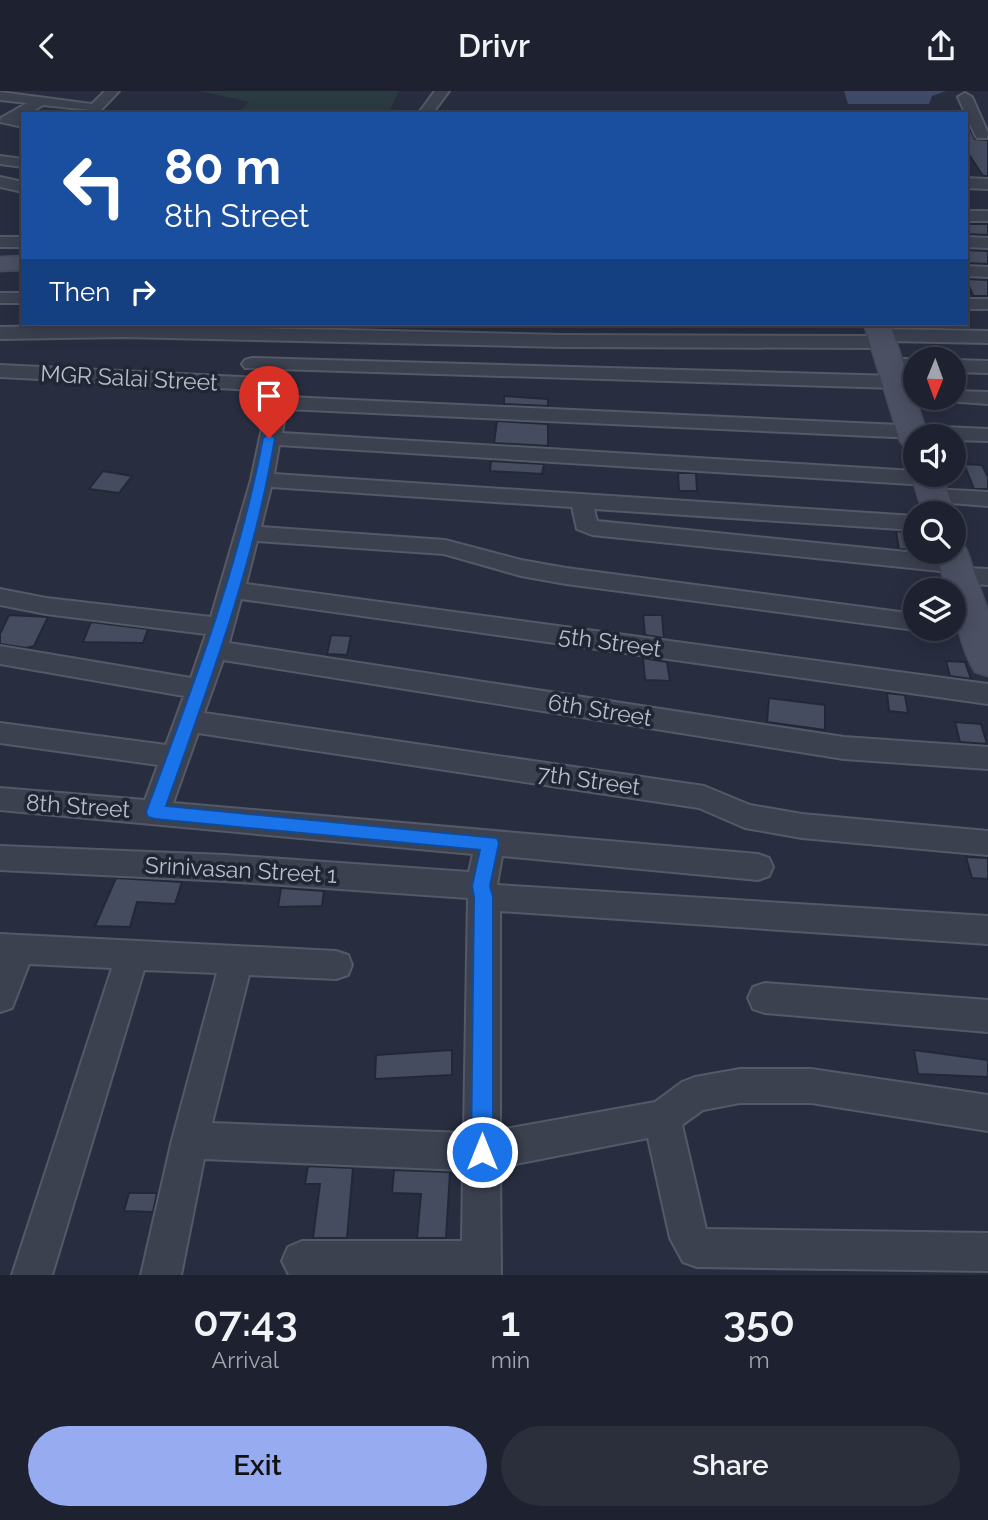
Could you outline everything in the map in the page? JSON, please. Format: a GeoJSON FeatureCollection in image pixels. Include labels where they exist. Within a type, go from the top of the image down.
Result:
{"type":"FeatureCollection","features":[{"type":"Feature","properties":{"kind":"street"},"geometry":{"type":"LineString","coordinates":[[0,96],[35,97],[94,107],[112,91]]}},
{"type":"Feature","properties":{"kind":"street"},"geometry":{"type":"LineString","coordinates":[[426,112],[442,91]]}},
{"type":"Feature","properties":{"kind":"street"},"geometry":{"type":"LineString","coordinates":[[3,121],[35,97]]}},
{"type":"Feature","properties":{"kind":"street"},"geometry":{"type":"LineString","coordinates":[[965,97],[985,135]]}},
{"type":"Feature","properties":{"kind":"street"},"geometry":{"type":"LineString","coordinates":[[3,121],[21,123]]}},
{"type":"Feature","properties":{"kind":"street"},"geometry":{"type":"LineString","coordinates":[[0,160],[21,163]]}},
{"type":"Feature","properties":{"kind":"street"},"geometry":{"type":"LineString","coordinates":[[0,183],[21,187]]}},
{"type":"Feature","properties":{"kind":"street"},"geometry":{"type":"LineString","coordinates":[[968,183],[988,184]]}},
{"type":"Feature","properties":{"kind":"street"},"geometry":{"type":"LineString","coordinates":[[968,216],[988,216]]}},
{"type":"Feature","properties":{"kind":"street"},"geometry":{"type":"LineString","coordinates":[[0,242],[21,242]]}},
{"type":"Feature","properties":{"kind":"street"},"geometry":{"type":"LineString","coordinates":[[968,242],[988,243]]}},
{"type":"Feature","properties":{"kind":"street"},"geometry":{"type":"LineString","coordinates":[[0,264],[21,263]]}},
{"type":"Feature","properties":{"kind":"street"},"geometry":{"type":"LineString","coordinates":[[968,271],[988,271]]}},
{"type":"Feature","properties":{"kind":"street"},"geometry":{"type":"LineString","coordinates":[[0,298],[21,298]]}},
{"type":"Feature","properties":{"kind":"street"},"geometry":{"type":"LineString","coordinates":[[968,303],[988,304]]}},
{"type":"Feature","properties":{"kind":"street"},"geometry":{"type":"LineString","coordinates":[[0,333],[268,329],[562,341],[895,363]]}},
{"type":"Feature","properties":{"kind":"street"},"geometry":{"type":"LineString","coordinates":[[239,383],[252,364],[268,329]]}},
{"type":"Feature","properties":{"kind":"street"},"geometry":{"type":"LineString","coordinates":[[252,364],[895,363],[988,337]]}},
{"type":"Feature","properties":{"kind":"street"},"geometry":{"type":"LineString","coordinates":[[895,363],[911,424]]}},
{"type":"Feature","properties":{"kind":"street"},"geometry":{"type":"LineString","coordinates":[[966,366],[988,367]]}},
{"type":"Feature","properties":{"kind":"street","name":"MGR Salai Street"},"geometry":{"type":"LineString","coordinates":[[0,371],[239,383],[275,389],[279,392],[278,403]]}},
{"type":"Feature","properties":{"kind":"street"},"geometry":{"type":"LineString","coordinates":[[966,397],[988,398]]}},
{"type":"Feature","properties":{"kind":"street"},"geometry":{"type":"LineString","coordinates":[[155,812],[232,590],[262,480],[278,403],[722,421],[903,436]]}},
{"type":"Feature","properties":{"kind":"street"},"geometry":{"type":"LineString","coordinates":[[966,436],[988,435]]}},
{"type":"Feature","properties":{"kind":"street"},"geometry":{"type":"LineString","coordinates":[[269,438],[931,490],[988,499]]}},
{"type":"Feature","properties":{"kind":"street"},"geometry":{"type":"LineString","coordinates":[[262,480],[903,522]]}},
{"type":"Feature","properties":{"kind":"street"},"geometry":{"type":"LineString","coordinates":[[582,500],[585,524],[592,528],[964,567],[979,647]]}},
{"type":"Feature","properties":{"kind":"street"},"geometry":{"type":"LineString","coordinates":[[246,533],[444,547],[521,568],[566,576],[903,620]]}},
{"type":"Feature","properties":{"kind":"street","name":"5th Street"},"geometry":{"type":"LineString","coordinates":[[232,590],[988,694]]}},
{"type":"Feature","properties":{"kind":"street","name":"6th Street"},"geometry":{"type":"LineString","coordinates":[[0,597],[217,638],[844,748],[988,758]]}},
{"type":"Feature","properties":{"kind":"street"},"geometry":{"type":"LineString","coordinates":[[0,655],[199,689]]}},
{"type":"Feature","properties":{"kind":"street","name":"7th Street"},"geometry":{"type":"LineString","coordinates":[[188,721],[704,797],[745,816],[802,826],[988,843]]}},
{"type":"Feature","properties":{"kind":"street"},"geometry":{"type":"LineString","coordinates":[[0,733],[176,757]]}},
{"type":"Feature","properties":{"kind":"street","name":"8th Street"},"geometry":{"type":"LineString","coordinates":[[0,799],[758,867]]}},
{"type":"Feature","properties":{"kind":"street"},"geometry":{"type":"LineString","coordinates":[[302,1261],[481,1268],[482,891],[490,843]]}},
{"type":"Feature","properties":{"kind":"street","name":"Srinivasan Street 1"},"geometry":{"type":"LineString","coordinates":[[0,858],[225,868],[482,891],[988,930]]}},
{"type":"Feature","properties":{"kind":"street"},"geometry":{"type":"LineString","coordinates":[[0,997],[9,948],[337,965]]}},
{"type":"Feature","properties":{"kind":"street"},"geometry":{"type":"LineString","coordinates":[[32,1275],[132,955]]}},
{"type":"Feature","properties":{"kind":"street"},"geometry":{"type":"LineString","coordinates":[[161,1275],[190,1140],[237,958]]}},
{"type":"Feature","properties":{"kind":"street"},"geometry":{"type":"LineString","coordinates":[[765,997],[988,1016]]}},
{"type":"Feature","properties":{"kind":"street"},"geometry":{"type":"LineString","coordinates":[[190,1140],[482,1152],[662,1118],[695,1094],[740,1086],[811,1086],[988,1113]]}},
{"type":"Feature","properties":{"kind":"street"},"geometry":{"type":"LineString","coordinates":[[662,1118],[689,1238],[697,1248],[988,1252]]}},
{"type":"Feature","properties":{"kind":"shaded area"},"geometry":{"type":"Polygon","coordinates":[[[200,91],[399,91],[389,112],[238,112],[249,102],[200,91]]]}},
{"type":"Feature","properties":{"kind":"water"},"geometry":{"type":"Polygon","coordinates":[[[844,91],[946,91],[932,96],[929,104],[848,104],[844,91]]]}},
{"type":"Feature","properties":{"kind":"building"},"geometry":{"type":"Polygon","coordinates":[[[968,125],[975,139],[988,140],[988,176],[983,176],[968,153],[968,125]]]}},
{"type":"Feature","properties":{"kind":"building"},"geometry":{"type":"Polygon","coordinates":[[[968,224],[988,224],[988,235],[968,234],[968,224]]]}},
{"type":"Feature","properties":{"kind":"building"},"geometry":{"type":"Polygon","coordinates":[[[968,250],[988,251],[988,264],[968,263],[968,250]]]}},
{"type":"Feature","properties":{"kind":"building"},"geometry":{"type":"Polygon","coordinates":[[[968,279],[988,280],[988,296],[973,296],[968,279]]]}},
{"type":"Feature","properties":{"kind":"building"},"geometry":{"type":"Polygon","coordinates":[[[504,396],[548,399],[548,406],[504,404],[504,396]]]}},
{"type":"Feature","properties":{"kind":"building"},"geometry":{"type":"Polygon","coordinates":[[[497,421],[548,424],[548,446],[494,443],[497,421]]]}},
{"type":"Feature","properties":{"kind":"building"},"geometry":{"type":"Polygon","coordinates":[[[491,461],[544,464],[542,474],[490,471],[491,461]]]}},
{"type":"Feature","properties":{"kind":"building"},"geometry":{"type":"Polygon","coordinates":[[[966,464],[982,465],[988,477],[988,489],[974,489],[966,464]]]}},
{"type":"Feature","properties":{"kind":"building"},"geometry":{"type":"Polygon","coordinates":[[[103,471],[132,476],[119,493],[89,489],[103,471]]]}},
{"type":"Feature","properties":{"kind":"building"},"geometry":{"type":"Polygon","coordinates":[[[678,473],[696,473],[697,491],[679,491],[678,473]]]}},
{"type":"Feature","properties":{"kind":"building"},"geometry":{"type":"Polygon","coordinates":[[[896,531],[903,532],[903,549],[899,549],[896,531]]]}},
{"type":"Feature","properties":{"kind":"building"},"geometry":{"type":"Polygon","coordinates":[[[9,615],[48,617],[34,646],[26,648],[0,644],[0,634],[9,615]]]}},
{"type":"Feature","properties":{"kind":"building"},"geometry":{"type":"Polygon","coordinates":[[[643,615],[662,615],[664,638],[645,635],[643,615]]]}},
{"type":"Feature","properties":{"kind":"building"},"geometry":{"type":"Polygon","coordinates":[[[91,622],[148,629],[143,643],[83,642],[91,622]]]}},
{"type":"Feature","properties":{"kind":"building"},"geometry":{"type":"Polygon","coordinates":[[[331,635],[351,636],[347,655],[327,654],[331,635]]]}},
{"type":"Feature","properties":{"kind":"building"},"geometry":{"type":"Polygon","coordinates":[[[643,658],[667,662],[670,681],[645,680],[643,658]]]}},
{"type":"Feature","properties":{"kind":"building"},"geometry":{"type":"Polygon","coordinates":[[[946,661],[965,662],[971,679],[950,676],[946,661]]]}},
{"type":"Feature","properties":{"kind":"building"},"geometry":{"type":"Polygon","coordinates":[[[887,693],[905,695],[908,713],[889,711],[887,693]]]}},
{"type":"Feature","properties":{"kind":"building"},"geometry":{"type":"Polygon","coordinates":[[[769,698],[825,705],[825,730],[767,722],[769,698]]]}},
{"type":"Feature","properties":{"kind":"building"},"geometry":{"type":"Polygon","coordinates":[[[955,722],[981,724],[987,744],[960,742],[955,722]]]}},
{"type":"Feature","properties":{"kind":"building"},"geometry":{"type":"Polygon","coordinates":[[[966,857],[988,858],[988,879],[972,878],[966,857]]]}},
{"type":"Feature","properties":{"kind":"building"},"geometry":{"type":"Polygon","coordinates":[[[116,878],[182,882],[175,904],[137,902],[130,927],[95,926],[116,878]]]}},
{"type":"Feature","properties":{"kind":"building"},"geometry":{"type":"Polygon","coordinates":[[[281,888],[324,891],[322,906],[278,907],[281,888]]]}},
{"type":"Feature","properties":{"kind":"building"},"geometry":{"type":"Polygon","coordinates":[[[452,1050],[452,1075],[375,1079],[376,1055],[452,1050]]]}},
{"type":"Feature","properties":{"kind":"building"},"geometry":{"type":"Polygon","coordinates":[[[914,1050],[988,1060],[988,1077],[918,1074],[914,1050]]]}},
{"type":"Feature","properties":{"kind":"building"},"geometry":{"type":"Polygon","coordinates":[[[308,1166],[353,1168],[347,1238],[313,1238],[320,1184],[305,1184],[308,1166]]]}},
{"type":"Feature","properties":{"kind":"building"},"geometry":{"type":"Polygon","coordinates":[[[394,1170],[450,1172],[446,1238],[417,1238],[421,1194],[392,1193],[394,1170]]]}},
{"type":"Feature","properties":{"kind":"building"},"geometry":{"type":"Polygon","coordinates":[[[129,1193],[157,1193],[153,1212],[124,1211],[129,1193]]]}},
{"type":"Feature","properties":{"kind":"route"},"geometry":{"type":"LineString","coordinates":[[269,438],[262,480],[214,650],[155,812],[490,843],[481,886],[484,897],[482,1152]]}}]}
